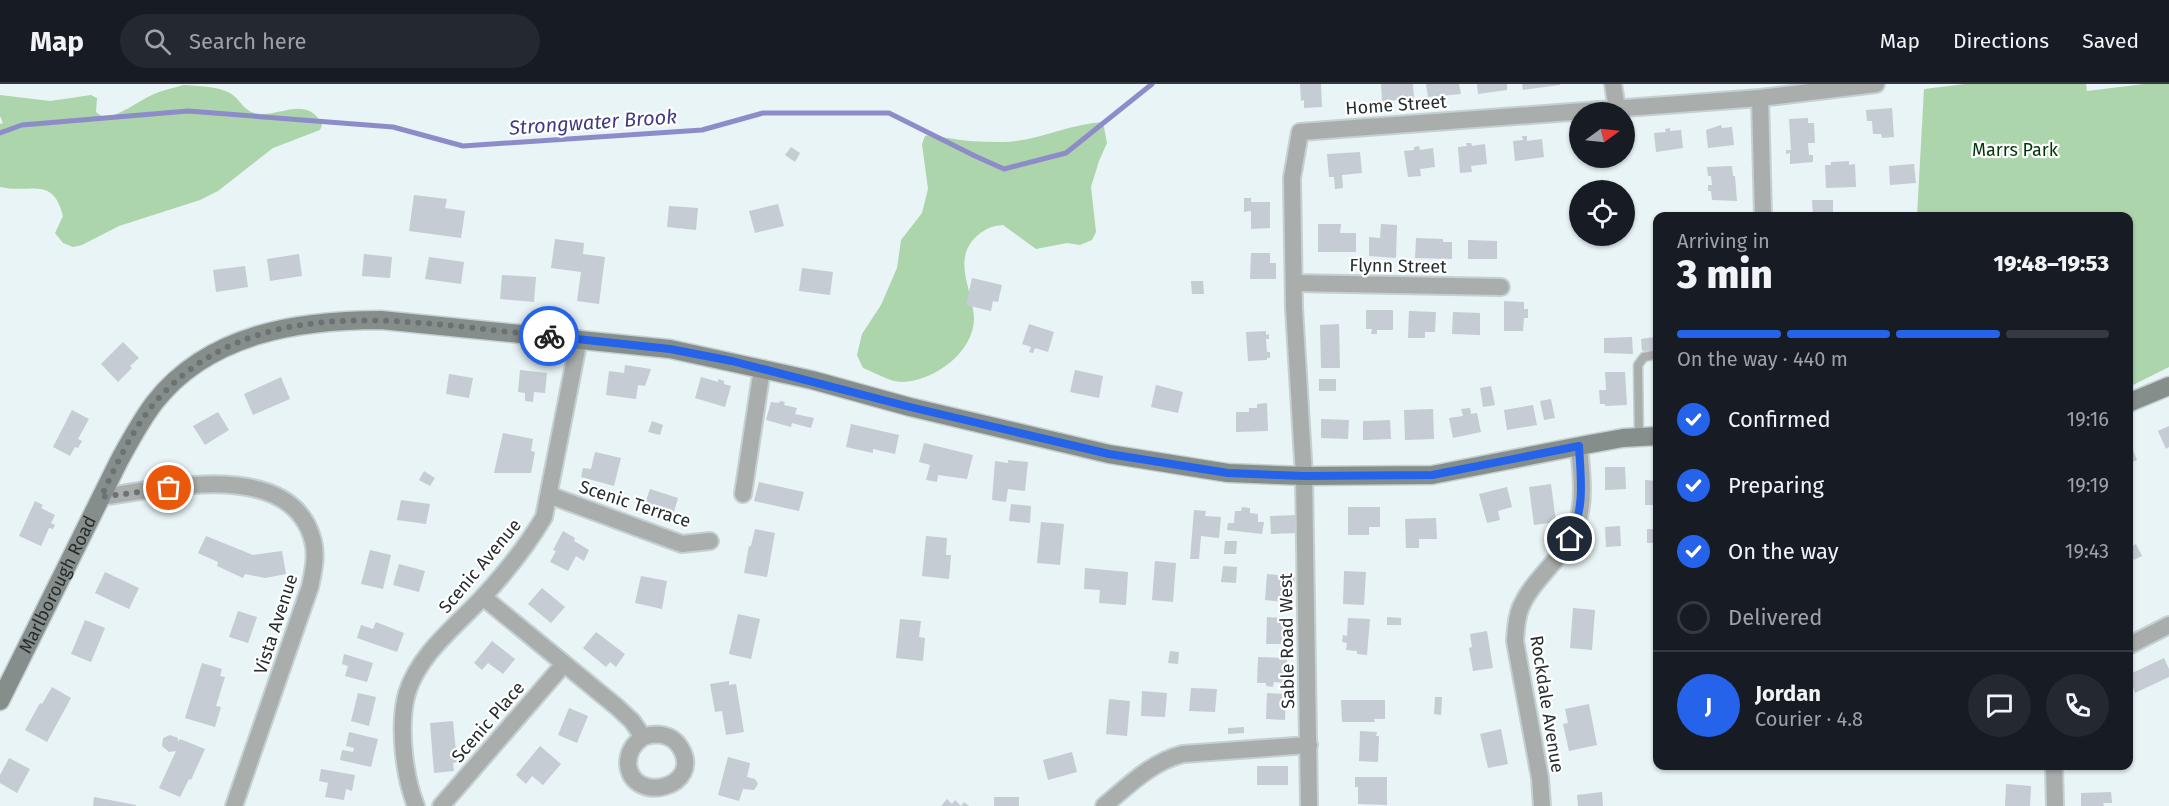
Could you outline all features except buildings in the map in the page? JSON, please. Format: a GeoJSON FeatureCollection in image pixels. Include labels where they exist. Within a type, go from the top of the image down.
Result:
{"type":"FeatureCollection","features":[{"type":"Feature","properties":{"kind":"street"},"geometry":{"type":"LineString","coordinates":[[1613,84],[1616,102]]}},
{"type":"Feature","properties":{"kind":"street","name":"Home Street"},"geometry":{"type":"LineString","coordinates":[[1635,108],[1760,98],[1876,84]]}},
{"type":"Feature","properties":{"kind":"street"},"geometry":{"type":"LineString","coordinates":[[1760,98],[1763,212]]}},
{"type":"Feature","properties":{"kind":"street","name":"Home Street"},"geometry":{"type":"LineString","coordinates":[[1304,476],[1294,284],[1292,178],[1300,132],[1569,112]]}},
{"type":"Feature","properties":{"kind":"street","name":"Flynn Street"},"geometry":{"type":"LineString","coordinates":[[1294,284],[1500,287]]}},
{"type":"Feature","properties":{"kind":"street","name":"Marlborough Road"},"geometry":{"type":"LineString","coordinates":[[0,701],[101,497],[137,429],[157,400],[198,363],[233,344],[252,336],[300,325],[352,320],[392,321],[670,349],[762,369],[1109,454],[1228,473],[1304,476],[1432,475],[1579,446],[1648,437]]}},
{"type":"Feature","properties":{"kind":"street","name":"Scenic Avenue"},"geometry":{"type":"LineString","coordinates":[[416,806],[407,769],[404,743],[407,693],[430,651],[483,597],[544,517],[579,339]]}},
{"type":"Feature","properties":{"kind":"street"},"geometry":{"type":"LineString","coordinates":[[743,494],[762,369]]}},
{"type":"Feature","properties":{"kind":"street"},"geometry":{"type":"LineString","coordinates":[[2133,401],[2169,386]]}},
{"type":"Feature","properties":{"kind":"street","name":"Rockdale Avenue"},"geometry":{"type":"LineString","coordinates":[[1542,806],[1515,641],[1516,624],[1529,592],[1560,555],[1578,521],[1581,492],[1579,446]]}},
{"type":"Feature","properties":{"kind":"street","name":"Sable Road West"},"geometry":{"type":"LineString","coordinates":[[1304,476],[1309,806]]}},
{"type":"Feature","properties":{"kind":"street","name":"Vista Avenue"},"geometry":{"type":"LineString","coordinates":[[101,497],[192,485],[249,487],[273,494],[294,508],[307,524],[314,543],[314,566],[310,587],[234,806]]}},
{"type":"Feature","properties":{"kind":"street","name":"Scenic Terrace"},"geometry":{"type":"LineString","coordinates":[[549,495],[682,544],[710,541]]}},
{"type":"Feature","properties":{"kind":"street"},"geometry":{"type":"LineString","coordinates":[[483,597],[626,715],[643,737]]}},
{"type":"Feature","properties":{"kind":"street"},"geometry":{"type":"LineString","coordinates":[[2133,643],[2169,625]]}},
{"type":"Feature","properties":{"kind":"street","name":"Scenic Place"},"geometry":{"type":"LineString","coordinates":[[441,806],[564,664]]}},
{"type":"Feature","properties":{"kind":"street"},"geometry":{"type":"LineString","coordinates":[[1104,806],[1154,765],[1167,758],[1183,754],[1308,745]]}},
{"type":"Feature","properties":{"kind":"street"},"geometry":{"type":"LineString","coordinates":[[2054,770],[2055,806]]}},
{"type":"Feature","properties":{"kind":"lane"},"geometry":{"type":"LineString","coordinates":[[1648,437],[1638,366],[1644,357],[1653,355]]}},
{"type":"Feature","properties":{"kind":"green space","name":"Marrs Park"},"geometry":{"type":"Polygon","coordinates":[[[1965,84],[2086,84],[2087,91],[2144,84],[2169,84],[2169,367],[2133,385],[2133,212],[1917,212],[1924,89],[1965,84]]]}},
{"type":"Feature","properties":{"kind":"green space"},"geometry":{"type":"Polygon","coordinates":[[[184,85],[225,91],[254,113],[273,113],[291,109],[308,110],[322,125],[320,130],[273,148],[218,191],[200,200],[119,226],[82,245],[73,247],[63,243],[55,233],[63,216],[59,203],[53,195],[39,189],[0,187],[0,124],[3,123],[0,116],[0,95],[50,101],[91,95],[97,98],[96,112],[104,118],[123,111],[156,93],[184,85]]]}},
{"type":"Feature","properties":{"kind":"green space"},"geometry":{"type":"Polygon","coordinates":[[[1103,122],[1107,143],[1091,187],[1096,232],[1092,240],[1080,245],[1067,243],[1036,249],[1003,225],[987,229],[970,244],[966,253],[965,274],[974,317],[973,330],[960,353],[939,370],[927,376],[902,382],[863,368],[857,355],[862,334],[881,305],[897,268],[901,240],[922,213],[928,189],[922,144],[925,136],[1012,142],[1090,123],[1103,122]]]}},
{"type":"Feature","properties":{"kind":"waterway","name":"Strongwater Brook"},"geometry":{"type":"LineString","coordinates":[[0,133],[22,125],[188,111],[393,127],[463,146],[702,130],[763,113],[889,113],[1004,169],[1066,153],[1152,84]]}},
{"type":"Feature","properties":{"kind":"way so far"},"geometry":{"type":"LineString","coordinates":[[169,488],[101,497],[137,429],[157,400],[198,363],[252,336],[300,325],[343,320],[381,320],[549,336]]}},
{"type":"Feature","properties":{"kind":"route"},"geometry":{"type":"LineString","coordinates":[[549,336],[670,349],[732,361],[910,407],[1109,454],[1228,473],[1304,476],[1432,475],[1579,446],[1581,502],[1578,521],[1570,539]]}}]}
